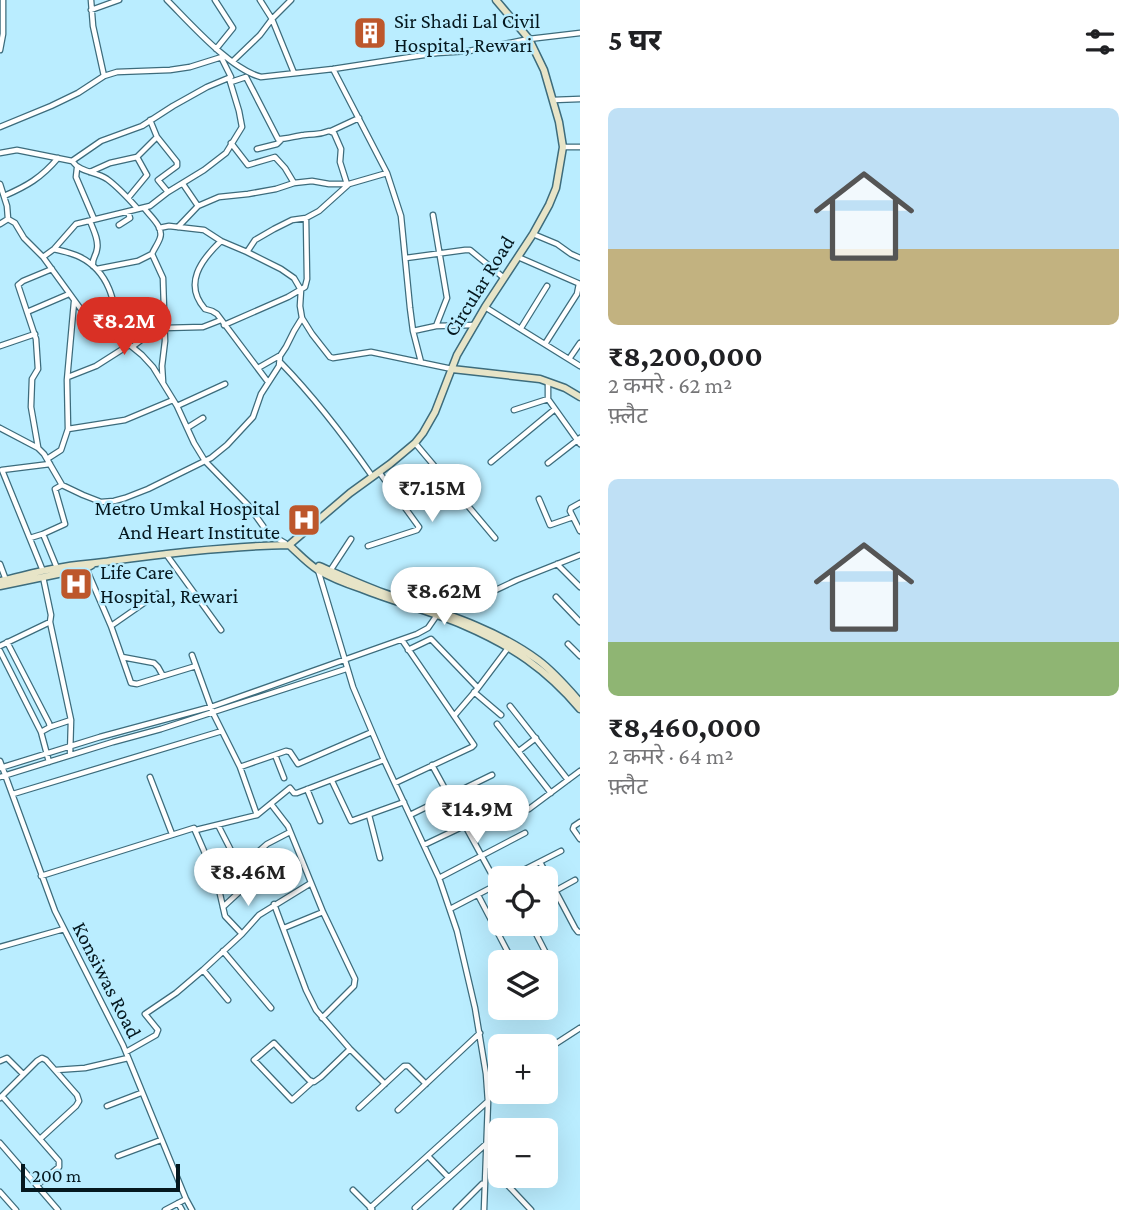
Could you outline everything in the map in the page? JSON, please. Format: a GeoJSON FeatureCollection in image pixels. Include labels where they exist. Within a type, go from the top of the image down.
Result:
{"type":"FeatureCollection","features":[{"type":"Feature","properties":{"kind":"main road","name":"Circular Road"},"geometry":{"type":"LineString","coordinates":[[289,545],[415,443],[423,433],[435,412],[457,355],[533,234],[556,188],[563,147],[554,100],[544,70],[529,40],[496,0]]}},
{"type":"Feature","properties":{"kind":"main road"},"geometry":{"type":"LineString","coordinates":[[452,369],[548,381],[580,397]]}},
{"type":"Feature","properties":{"kind":"main road"},"geometry":{"type":"LineString","coordinates":[[2,582],[93,564],[166,554],[289,545],[317,570],[351,585],[457,617],[537,659],[580,702]]}},
{"type":"Feature","properties":{"kind":"main road"},"geometry":{"type":"LineString","coordinates":[[307,561],[400,601]]}},
{"type":"Feature","properties":{"kind":"main road"},"geometry":{"type":"LineString","coordinates":[[43,573],[57,568],[85,566]]}},
{"type":"Feature","properties":{"kind":"main road"},"geometry":{"type":"LineString","coordinates":[[510,645],[545,673],[580,709]]}},
{"type":"Feature","properties":{"kind":"street"},"geometry":{"type":"LineString","coordinates":[[0,50],[3,0]]}},
{"type":"Feature","properties":{"kind":"street"},"geometry":{"type":"LineString","coordinates":[[90,0],[104,76]]}},
{"type":"Feature","properties":{"kind":"street"},"geometry":{"type":"LineString","coordinates":[[91,10],[119,0]]}},
{"type":"Feature","properties":{"kind":"street"},"geometry":{"type":"LineString","coordinates":[[43,257],[54,249],[76,224],[144,208],[161,199],[226,153],[242,127],[231,75],[223,57],[167,0]]}},
{"type":"Feature","properties":{"kind":"street"},"geometry":{"type":"LineString","coordinates":[[215,0],[233,28],[216,49]]}},
{"type":"Feature","properties":{"kind":"street"},"geometry":{"type":"LineString","coordinates":[[260,0],[272,19],[294,73]]}},
{"type":"Feature","properties":{"kind":"street"},"geometry":{"type":"LineString","coordinates":[[233,61],[291,0]]}},
{"type":"Feature","properties":{"kind":"street"},"geometry":{"type":"LineString","coordinates":[[72,161],[101,141],[142,126],[206,87],[230,80],[469,51],[580,33]]}},
{"type":"Feature","properties":{"kind":"street"},"geometry":{"type":"LineString","coordinates":[[0,127],[78,93],[104,76],[117,72],[190,67],[223,57],[233,61],[248,76],[277,138],[281,140]]}},
{"type":"Feature","properties":{"kind":"street"},"geometry":{"type":"LineString","coordinates":[[333,69],[387,173],[401,216],[413,331],[421,363]]}},
{"type":"Feature","properties":{"kind":"street"},"geometry":{"type":"LineString","coordinates":[[554,100],[580,99]]}},
{"type":"Feature","properties":{"kind":"street"},"geometry":{"type":"LineString","coordinates":[[257,149],[303,135],[319,135],[359,118]]}},
{"type":"Feature","properties":{"kind":"street"},"geometry":{"type":"LineString","coordinates":[[150,120],[157,136],[177,162],[177,166],[158,180],[168,192]]}},
{"type":"Feature","properties":{"kind":"street"},"geometry":{"type":"LineString","coordinates":[[331,131],[341,149],[340,162],[348,184]]}},
{"type":"Feature","properties":{"kind":"street"},"geometry":{"type":"LineString","coordinates":[[90,172],[110,163],[137,157],[157,136]]}},
{"type":"Feature","properties":{"kind":"street"},"geometry":{"type":"LineString","coordinates":[[231,143],[248,166],[275,157],[295,183]]}},
{"type":"Feature","properties":{"kind":"street"},"geometry":{"type":"LineString","coordinates":[[563,147],[580,146]]}},
{"type":"Feature","properties":{"kind":"street"},"geometry":{"type":"LineString","coordinates":[[0,153],[17,150],[72,161],[77,168],[108,180],[137,208]]}},
{"type":"Feature","properties":{"kind":"street"},"geometry":{"type":"LineString","coordinates":[[128,198],[147,175],[137,157]]}},
{"type":"Feature","properties":{"kind":"street"},"geometry":{"type":"LineString","coordinates":[[4,197],[46,173],[58,158]]}},
{"type":"Feature","properties":{"kind":"street"},"geometry":{"type":"LineString","coordinates":[[77,168],[76,177],[97,239],[92,258],[113,296],[120,337]]}},
{"type":"Feature","properties":{"kind":"street"},"geometry":{"type":"LineString","coordinates":[[178,227],[198,206],[219,197],[312,181],[348,184],[387,173]]}},
{"type":"Feature","properties":{"kind":"street"},"geometry":{"type":"LineString","coordinates":[[0,184],[8,219]]}},
{"type":"Feature","properties":{"kind":"street"},"geometry":{"type":"LineString","coordinates":[[183,184],[198,206]]}},
{"type":"Feature","properties":{"kind":"street"},"geometry":{"type":"LineString","coordinates":[[247,252],[257,238],[292,220],[306,218],[319,211],[348,184]]}},
{"type":"Feature","properties":{"kind":"street"},"geometry":{"type":"LineString","coordinates":[[54,249],[80,257],[95,267],[138,261],[152,254],[161,236],[159,228],[144,208]]}},
{"type":"Feature","properties":{"kind":"street"},"geometry":{"type":"LineString","coordinates":[[119,225],[130,218],[128,212]]}},
{"type":"Feature","properties":{"kind":"street"},"geometry":{"type":"LineString","coordinates":[[433,215],[447,298],[436,326]]}},
{"type":"Feature","properties":{"kind":"street"},"geometry":{"type":"LineString","coordinates":[[68,377],[96,366],[148,335],[164,329],[202,327],[223,322],[301,290],[307,279],[306,218]]}},
{"type":"Feature","properties":{"kind":"street"},"geometry":{"type":"LineString","coordinates":[[0,224],[8,219]]}},
{"type":"Feature","properties":{"kind":"street"},"geometry":{"type":"LineString","coordinates":[[8,219],[15,223],[24,238],[43,257],[88,319],[97,327],[120,337],[153,367],[177,406],[205,461],[248,505],[268,533],[289,545]]}},
{"type":"Feature","properties":{"kind":"street"},"geometry":{"type":"LineString","coordinates":[[159,228],[169,226],[204,230],[294,278],[301,290],[302,318],[330,357],[371,352],[452,369]]}},
{"type":"Feature","properties":{"kind":"street"},"geometry":{"type":"LineString","coordinates":[[533,234],[580,258]]}},
{"type":"Feature","properties":{"kind":"street"},"geometry":{"type":"LineString","coordinates":[[221,241],[200,265],[195,294],[205,309],[214,312],[223,322],[268,382]]}},
{"type":"Feature","properties":{"kind":"street"},"geometry":{"type":"LineString","coordinates":[[406,258],[470,250],[504,278]]}},
{"type":"Feature","properties":{"kind":"street"},"geometry":{"type":"LineString","coordinates":[[152,254],[163,278],[163,382]]}},
{"type":"Feature","properties":{"kind":"street"},"geometry":{"type":"LineString","coordinates":[[517,256],[579,284],[577,294],[545,344]]}},
{"type":"Feature","properties":{"kind":"street"},"geometry":{"type":"LineString","coordinates":[[52,269],[19,284],[35,334],[38,369],[32,379],[31,407],[38,448],[62,485],[93,500],[114,501],[148,489],[216,455],[253,417],[257,402],[278,369],[280,359],[302,318]]}},
{"type":"Feature","properties":{"kind":"street"},"geometry":{"type":"LineString","coordinates":[[521,328],[547,286]]}},
{"type":"Feature","properties":{"kind":"street"},"geometry":{"type":"LineString","coordinates":[[27,313],[69,295]]}},
{"type":"Feature","properties":{"kind":"street"},"geometry":{"type":"LineString","coordinates":[[70,756],[71,720],[50,622],[43,573],[1,470],[48,462],[61,450],[68,429],[68,377],[74,302]]}},
{"type":"Feature","properties":{"kind":"street"},"geometry":{"type":"LineString","coordinates":[[485,307],[580,366]]}},
{"type":"Feature","properties":{"kind":"street"},"geometry":{"type":"LineString","coordinates":[[413,331],[436,326],[475,325]]}},
{"type":"Feature","properties":{"kind":"street"},"geometry":{"type":"LineString","coordinates":[[0,346],[35,334]]}},
{"type":"Feature","properties":{"kind":"street"},"geometry":{"type":"LineString","coordinates":[[569,359],[580,344]]}},
{"type":"Feature","properties":{"kind":"street"},"geometry":{"type":"LineString","coordinates":[[258,368],[280,359]]}},
{"type":"Feature","properties":{"kind":"street"},"geometry":{"type":"LineString","coordinates":[[280,359],[419,527],[417,530],[368,546]]}},
{"type":"Feature","properties":{"kind":"street"},"geometry":{"type":"LineString","coordinates":[[548,381],[548,399],[579,441],[548,463]]}},
{"type":"Feature","properties":{"kind":"street"},"geometry":{"type":"LineString","coordinates":[[177,406],[225,384]]}},
{"type":"Feature","properties":{"kind":"street"},"geometry":{"type":"LineString","coordinates":[[514,410],[548,399]]}},
{"type":"Feature","properties":{"kind":"street"},"geometry":{"type":"LineString","coordinates":[[68,429],[124,420],[173,400]]}},
{"type":"Feature","properties":{"kind":"street"},"geometry":{"type":"LineString","coordinates":[[491,462],[555,410]]}},
{"type":"Feature","properties":{"kind":"street"},"geometry":{"type":"LineString","coordinates":[[187,428],[203,418]]}},
{"type":"Feature","properties":{"kind":"street"},"geometry":{"type":"LineString","coordinates":[[0,428],[38,448]]}},
{"type":"Feature","properties":{"kind":"street"},"geometry":{"type":"LineString","coordinates":[[415,443],[495,538]]}},
{"type":"Feature","properties":{"kind":"street"},"geometry":{"type":"LineString","coordinates":[[30,538],[65,524],[55,489],[62,485]]}},
{"type":"Feature","properties":{"kind":"street"},"geometry":{"type":"LineString","coordinates":[[539,499],[550,525],[573,517]]}},
{"type":"Feature","properties":{"kind":"street"},"geometry":{"type":"LineString","coordinates":[[580,503],[570,509],[580,531]]}},
{"type":"Feature","properties":{"kind":"street"},"geometry":{"type":"LineString","coordinates":[[43,534],[57,568]]}},
{"type":"Feature","properties":{"kind":"street"},"geometry":{"type":"LineString","coordinates":[[330,571],[351,540]]}},
{"type":"Feature","properties":{"kind":"street"},"geometry":{"type":"LineString","coordinates":[[166,554],[222,630]]}},
{"type":"Feature","properties":{"kind":"street"},"geometry":{"type":"LineString","coordinates":[[1,768],[70,746],[212,710],[402,640],[428,628],[441,613],[580,555]]}},
{"type":"Feature","properties":{"kind":"street"},"geometry":{"type":"LineString","coordinates":[[0,564],[2,582]]}},
{"type":"Feature","properties":{"kind":"street"},"geometry":{"type":"LineString","coordinates":[[557,564],[580,587]]}},
{"type":"Feature","properties":{"kind":"street"},"geometry":{"type":"LineString","coordinates":[[85,566],[133,684],[196,666]]}},
{"type":"Feature","properties":{"kind":"street"},"geometry":{"type":"LineString","coordinates":[[317,570],[346,668],[384,761],[439,878],[463,955],[480,1033],[487,1087],[484,1210]]}},
{"type":"Feature","properties":{"kind":"street"},"geometry":{"type":"LineString","coordinates":[[111,626],[157,594]]}},
{"type":"Feature","properties":{"kind":"street"},"geometry":{"type":"LineString","coordinates":[[556,597],[580,622]]}},
{"type":"Feature","properties":{"kind":"street"},"geometry":{"type":"LineString","coordinates":[[48,762],[41,732],[0,648],[50,622]]}},
{"type":"Feature","properties":{"kind":"street"},"geometry":{"type":"LineString","coordinates":[[428,628],[431,639],[501,715]]}},
{"type":"Feature","properties":{"kind":"street"},"geometry":{"type":"LineString","coordinates":[[408,650],[431,639]]}},
{"type":"Feature","properties":{"kind":"street"},"geometry":{"type":"LineString","coordinates":[[395,783],[474,746],[402,640]]}},
{"type":"Feature","properties":{"kind":"street"},"geometry":{"type":"LineString","coordinates":[[7,642],[50,727]]}},
{"type":"Feature","properties":{"kind":"street"},"geometry":{"type":"LineString","coordinates":[[568,644],[580,656]]}},
{"type":"Feature","properties":{"kind":"street"},"geometry":{"type":"LineString","coordinates":[[454,716],[510,645]]}},
{"type":"Feature","properties":{"kind":"street"},"geometry":{"type":"LineString","coordinates":[[192,654],[212,710],[240,767],[257,814]]}},
{"type":"Feature","properties":{"kind":"street"},"geometry":{"type":"LineString","coordinates":[[121,657],[154,663],[163,676]]}},
{"type":"Feature","properties":{"kind":"street"},"geometry":{"type":"LineString","coordinates":[[3,777],[346,668]]}},
{"type":"Feature","properties":{"kind":"street"},"geometry":{"type":"LineString","coordinates":[[510,706],[568,780]]}},
{"type":"Feature","properties":{"kind":"street"},"geometry":{"type":"LineString","coordinates":[[41,732],[71,720]]}},
{"type":"Feature","properties":{"kind":"street"},"geometry":{"type":"LineString","coordinates":[[497,724],[551,793]]}},
{"type":"Feature","properties":{"kind":"street"},"geometry":{"type":"LineString","coordinates":[[13,794],[222,731]]}},
{"type":"Feature","properties":{"kind":"street"},"geometry":{"type":"LineString","coordinates":[[240,767],[288,751],[298,764],[372,732]]}},
{"type":"Feature","properties":{"kind":"street"},"geometry":{"type":"LineString","coordinates":[[519,751],[536,737]]}},
{"type":"Feature","properties":{"kind":"street"},"geometry":{"type":"LineString","coordinates":[[275,755],[284,778]]}},
{"type":"Feature","properties":{"kind":"street","name":"Konsiwas Road"},"geometry":{"type":"LineString","coordinates":[[0,761],[3,777],[13,794],[55,911],[127,1055],[192,1210]]}},
{"type":"Feature","properties":{"kind":"street"},"geometry":{"type":"LineString","coordinates":[[41,876],[172,834],[257,814],[290,788],[296,793],[384,761]]}},
{"type":"Feature","properties":{"kind":"street"},"geometry":{"type":"LineString","coordinates":[[432,765],[488,866]]}},
{"type":"Feature","properties":{"kind":"street"},"geometry":{"type":"LineString","coordinates":[[529,809],[580,771]]}},
{"type":"Feature","properties":{"kind":"street"},"geometry":{"type":"LineString","coordinates":[[410,815],[492,775]]}},
{"type":"Feature","properties":{"kind":"street"},"geometry":{"type":"LineString","coordinates":[[150,777],[172,834]]}},
{"type":"Feature","properties":{"kind":"street"},"geometry":{"type":"LineString","coordinates":[[332,781],[350,820],[353,821],[404,802]]}},
{"type":"Feature","properties":{"kind":"street"},"geometry":{"type":"LineString","coordinates":[[307,789],[320,821]]}},
{"type":"Feature","properties":{"kind":"street"},"geometry":{"type":"LineString","coordinates":[[271,803],[285,820],[355,983],[322,1017]]}},
{"type":"Feature","properties":{"kind":"street"},"geometry":{"type":"LineString","coordinates":[[424,845],[508,805]]}},
{"type":"Feature","properties":{"kind":"street"},"geometry":{"type":"LineString","coordinates":[[369,815],[380,858]]}},
{"type":"Feature","properties":{"kind":"street"},"geometry":{"type":"LineString","coordinates":[[580,822],[572,830],[580,839]]}},
{"type":"Feature","properties":{"kind":"street"},"geometry":{"type":"LineString","coordinates":[[218,825],[240,868],[267,844],[290,832]]}},
{"type":"Feature","properties":{"kind":"street"},"geometry":{"type":"LineString","coordinates":[[196,830],[217,881],[227,919],[242,934]]}},
{"type":"Feature","properties":{"kind":"street"},"geometry":{"type":"LineString","coordinates":[[439,878],[525,833]]}},
{"type":"Feature","properties":{"kind":"street"},"geometry":{"type":"LineString","coordinates":[[532,866],[561,850]]}},
{"type":"Feature","properties":{"kind":"street"},"geometry":{"type":"LineString","coordinates":[[223,908],[276,858]]}},
{"type":"Feature","properties":{"kind":"street"},"geometry":{"type":"LineString","coordinates":[[540,862],[542,866]]}},
{"type":"Feature","properties":{"kind":"street"},"geometry":{"type":"LineString","coordinates":[[558,889],[575,880]]}},
{"type":"Feature","properties":{"kind":"street"},"geometry":{"type":"LineString","coordinates":[[55,1070],[85,1068],[127,1055],[156,1035],[158,1030],[145,1014],[203,970],[259,915],[311,883]]}},
{"type":"Feature","properties":{"kind":"street"},"geometry":{"type":"LineString","coordinates":[[450,909],[488,889]]}},
{"type":"Feature","properties":{"kind":"street"},"geometry":{"type":"LineString","coordinates":[[478,895],[507,950]]}},
{"type":"Feature","properties":{"kind":"street"},"geometry":{"type":"LineString","coordinates":[[558,897],[575,928],[580,932]]}},
{"type":"Feature","properties":{"kind":"street"},"geometry":{"type":"LineString","coordinates":[[274,904],[312,1003],[350,1049],[384,1084]]}},
{"type":"Feature","properties":{"kind":"street"},"geometry":{"type":"LineString","coordinates":[[284,928],[324,912]]}},
{"type":"Feature","properties":{"kind":"street"},"geometry":{"type":"LineString","coordinates":[[0,947],[64,929]]}},
{"type":"Feature","properties":{"kind":"street"},"geometry":{"type":"LineString","coordinates":[[223,951],[271,1008]]}},
{"type":"Feature","properties":{"kind":"street"},"geometry":{"type":"LineString","coordinates":[[203,970],[228,1000]]}},
{"type":"Feature","properties":{"kind":"street"},"geometry":{"type":"LineString","coordinates":[[558,1042],[580,1028]]}},
{"type":"Feature","properties":{"kind":"street"},"geometry":{"type":"LineString","coordinates":[[398,1110],[480,1033]]}},
{"type":"Feature","properties":{"kind":"street"},"geometry":{"type":"LineString","coordinates":[[312,1082],[274,1043],[255,1058],[292,1100],[350,1049]]}},
{"type":"Feature","properties":{"kind":"street"},"geometry":{"type":"LineString","coordinates":[[37,1185],[59,1167],[58,1159],[1,1097],[43,1058],[77,1095],[79,1101],[40,1139]]}},
{"type":"Feature","properties":{"kind":"street"},"geometry":{"type":"LineString","coordinates":[[0,1061],[10,1059],[23,1074]]}},
{"type":"Feature","properties":{"kind":"street"},"geometry":{"type":"LineString","coordinates":[[359,1108],[406,1065],[426,1084]]}},
{"type":"Feature","properties":{"kind":"street"},"geometry":{"type":"LineString","coordinates":[[107,1106],[141,1093]]}},
{"type":"Feature","properties":{"kind":"street"},"geometry":{"type":"LineString","coordinates":[[353,1189],[371,1209],[488,1102]]}},
{"type":"Feature","properties":{"kind":"street"},"geometry":{"type":"LineString","coordinates":[[118,1156],[161,1140]]}},
{"type":"Feature","properties":{"kind":"street"},"geometry":{"type":"LineString","coordinates":[[0,1143],[58,1210]]}},
{"type":"Feature","properties":{"kind":"street"},"geometry":{"type":"LineString","coordinates":[[415,1208],[486,1143]]}},
{"type":"Feature","properties":{"kind":"street"},"geometry":{"type":"LineString","coordinates":[[428,1156],[448,1177]]}},
{"type":"Feature","properties":{"kind":"street"},"geometry":{"type":"LineString","coordinates":[[485,1161],[531,1210]]}},
{"type":"Feature","properties":{"kind":"street"},"geometry":{"type":"LineString","coordinates":[[456,1210],[484,1183]]}},
{"type":"Feature","properties":{"kind":"street"},"geometry":{"type":"LineString","coordinates":[[0,1192],[16,1210]]}},
{"type":"Feature","properties":{"kind":"street"},"geometry":{"type":"LineString","coordinates":[[165,1210],[186,1199]]}},
{"type":"Feature","properties":{"kind":"street"},"geometry":{"type":"LineString","coordinates":[[178,1203],[182,1210]]}},
{"type":"Feature","properties":{"kind":"place","name":"Sir Shadi Lal Civil Hospital, Rewari"},"geometry":{"type":"Point","coordinates":[370,33]}},
{"type":"Feature","properties":{"kind":"place","name":"Metro Umkal Hospital And Heart Institute"},"geometry":{"type":"Point","coordinates":[304,520]}},
{"type":"Feature","properties":{"kind":"place","name":"Life Care Hospital, Rewari"},"geometry":{"type":"Point","coordinates":[76,584]}}]}
